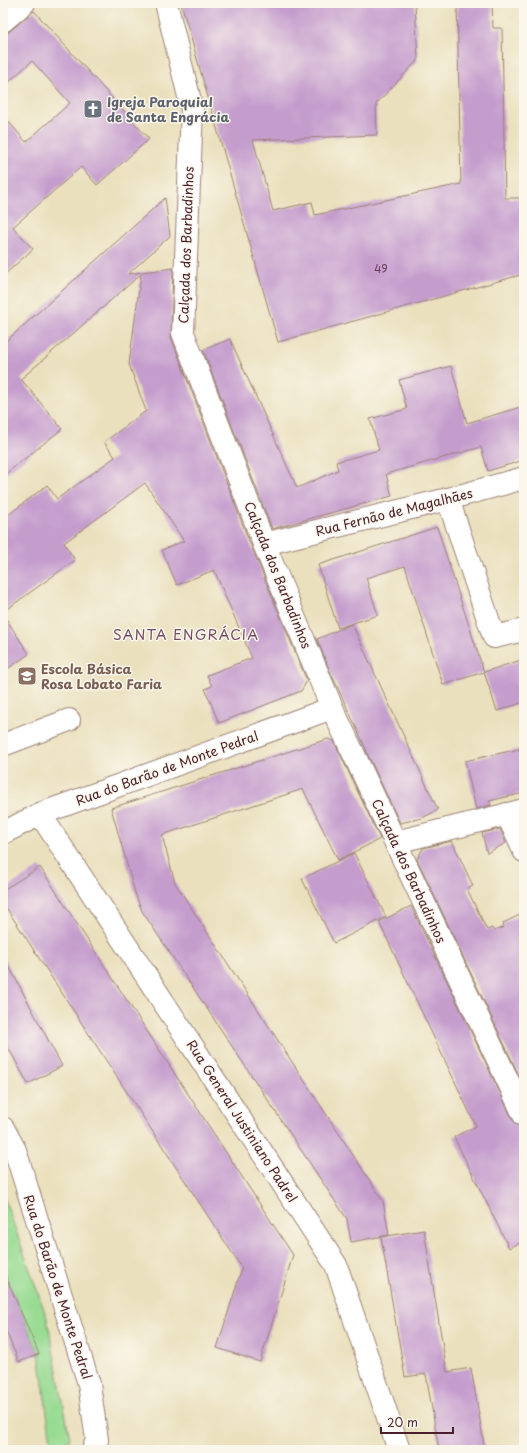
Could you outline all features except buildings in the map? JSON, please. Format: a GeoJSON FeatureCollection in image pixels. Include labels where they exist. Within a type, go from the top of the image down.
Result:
{"type":"FeatureCollection","features":[{"type":"Feature","properties":{"kind":"street"},"geometry":{"type":"LineString","coordinates":[[3,21],[24,3]]}},
{"type":"Feature","properties":{"kind":"street","name":"Calçada dos Barbadinhos"},"geometry":{"type":"LineString","coordinates":[[166,3],[192,110],[183,332],[264,544],[332,708],[524,1115]]}},
{"type":"Feature","properties":{"kind":"street","name":"Rua Fernão de Magalhães"},"geometry":{"type":"LineString","coordinates":[[264,544],[448,499],[524,478]]}},
{"type":"Feature","properties":{"kind":"street"},"geometry":{"type":"LineString","coordinates":[[448,499],[494,636],[524,630]]}},
{"type":"Feature","properties":{"kind":"street","name":"Rua do Barão de Monte Pedral"},"geometry":{"type":"LineString","coordinates":[[3,833],[40,814],[332,708]]}},
{"type":"Feature","properties":{"kind":"street"},"geometry":{"type":"LineString","coordinates":[[3,745],[69,720]]}},
{"type":"Feature","properties":{"kind":"street"},"geometry":{"type":"LineString","coordinates":[[396,842],[516,812],[524,851]]}},
{"type":"Feature","properties":{"kind":"street","name":"Rua General Justiniano Padrel"},"geometry":{"type":"LineString","coordinates":[[40,814],[336,1265],[399,1450]]}},
{"type":"Feature","properties":{"kind":"street","name":"Rua do Barão de Monte Pedral"},"geometry":{"type":"LineString","coordinates":[[3,1128],[15,1150],[89,1384],[97,1440],[93,1450]]}},
{"type":"Feature","properties":{"kind":"green space"},"geometry":{"type":"Polygon","coordinates":[[[3,1194],[47,1318],[70,1439],[57,1450],[52,1450],[39,1354],[3,1270],[3,1194]]]}},
{"type":"Feature","properties":{"kind":"place","name":"Igreja Paroquial de Santa Engrácia"},"geometry":{"type":"Point","coordinates":[93,109]}},
{"type":"Feature","properties":{"kind":"place","name":"Escola Básica Rosa Lobato Faria"},"geometry":{"type":"Point","coordinates":[27,676]}},
{"type":"Feature","properties":{"kind":"district","name":"SANTA ENGRÁCIA"},"geometry":{"type":"Point","coordinates":[186,635]}}]}
